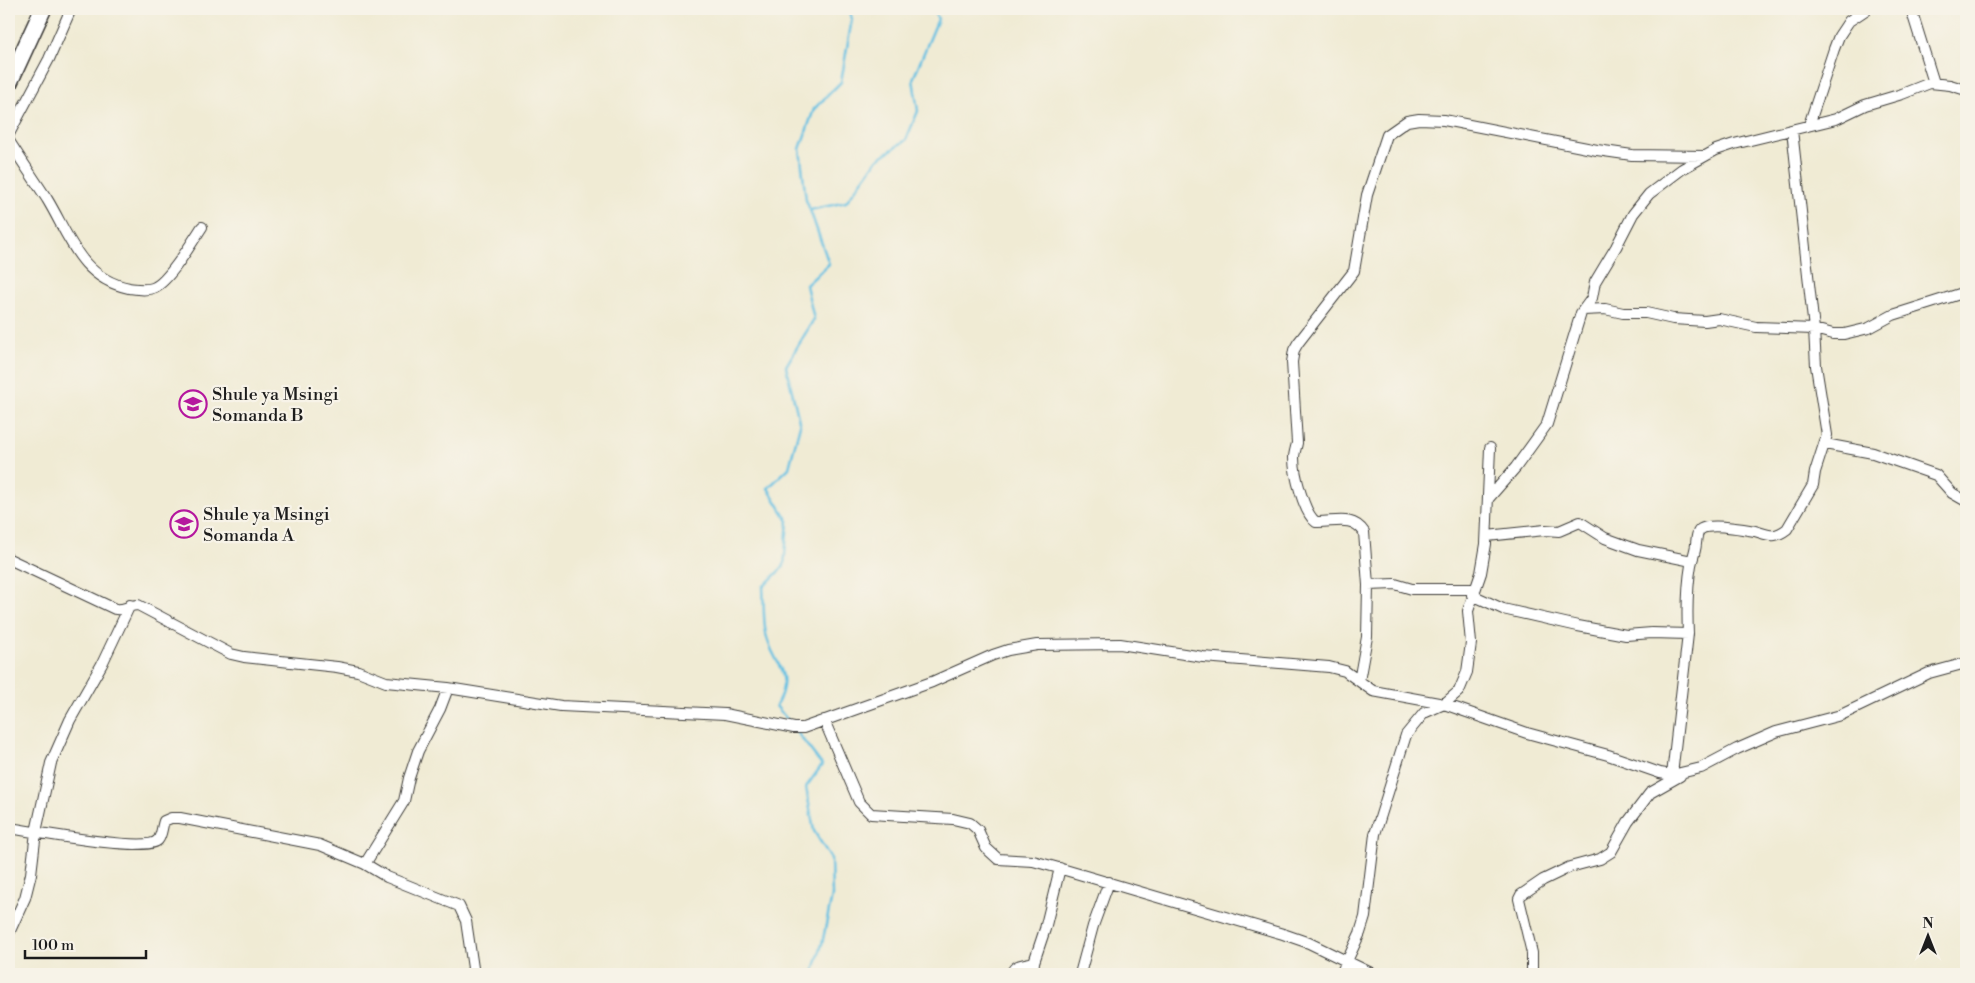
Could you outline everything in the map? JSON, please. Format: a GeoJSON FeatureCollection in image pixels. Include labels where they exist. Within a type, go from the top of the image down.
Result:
{"type":"FeatureCollection","features":[{"type":"Feature","properties":{"kind":"highway"},"geometry":{"type":"LineString","coordinates":[[9,83],[43,9]]}},
{"type":"Feature","properties":{"kind":"street"},"geometry":{"type":"LineString","coordinates":[[9,134],[49,58],[70,9]]}},
{"type":"Feature","properties":{"kind":"street"},"geometry":{"type":"LineString","coordinates":[[1809,124],[1839,36],[1849,21],[1867,9]]}},
{"type":"Feature","properties":{"kind":"street"},"geometry":{"type":"LineString","coordinates":[[1911,9],[1934,83]]}},
{"type":"Feature","properties":{"kind":"street"},"geometry":{"type":"LineString","coordinates":[[1488,499],[1516,467],[1547,424],[1570,353],[1578,320],[1592,298],[1595,282],[1616,247],[1632,214],[1649,194],[1682,169],[1705,156],[1734,144],[1809,124],[1836,119],[1882,98],[1902,94],[1934,83],[1950,84],[1966,90]]}},
{"type":"Feature","properties":{"kind":"street"},"geometry":{"type":"LineString","coordinates":[[1359,680],[1367,637],[1368,585],[1364,532],[1360,526],[1346,520],[1316,522],[1308,513],[1295,472],[1294,455],[1296,443],[1292,362],[1294,350],[1298,343],[1354,271],[1367,195],[1387,135],[1408,121],[1419,119],[1444,120],[1632,155],[1705,156]]}},
{"type":"Feature","properties":{"kind":"street"},"geometry":{"type":"LineString","coordinates":[[1672,775],[1688,634],[1687,612],[1692,561],[1698,533],[1703,528],[1734,529],[1774,536],[1786,529],[1813,485],[1815,472],[1827,435],[1816,366],[1814,329],[1792,130]]}},
{"type":"Feature","properties":{"kind":"street"},"geometry":{"type":"LineString","coordinates":[[9,141],[47,200],[70,243],[82,259],[102,278],[135,289],[147,290],[156,287],[168,276],[202,228]]}},
{"type":"Feature","properties":{"kind":"street"},"geometry":{"type":"LineString","coordinates":[[1583,310],[1606,309],[1623,313],[1646,313],[1673,320],[1705,322],[1720,319],[1756,327],[1814,329],[1833,334],[1854,333],[1869,328],[1893,315],[1966,292]]}},
{"type":"Feature","properties":{"kind":"street"},"geometry":{"type":"LineString","coordinates":[[1825,444],[1874,453],[1936,475],[1952,492],[1966,501]]}},
{"type":"Feature","properties":{"kind":"street"},"geometry":{"type":"LineString","coordinates":[[1341,974],[1360,933],[1365,917],[1375,834],[1406,735],[1424,713],[1444,704],[1459,691],[1467,672],[1471,643],[1468,611],[1481,573],[1487,536],[1490,448]]}},
{"type":"Feature","properties":{"kind":"street"},"geometry":{"type":"LineString","coordinates":[[1487,536],[1545,530],[1560,531],[1580,522],[1605,538],[1638,550],[1692,561]]}},
{"type":"Feature","properties":{"kind":"street"},"geometry":{"type":"LineString","coordinates":[[9,559],[115,609],[122,610],[130,605],[146,608],[231,654],[337,667],[358,671],[386,682],[448,688],[562,706],[725,714],[794,728],[803,728],[932,682],[1008,650],[1037,645],[1120,644],[1203,657],[1329,667],[1345,671],[1373,691],[1444,704],[1527,733],[1608,755],[1660,773],[1672,775],[1686,773]]}},
{"type":"Feature","properties":{"kind":"street"},"geometry":{"type":"LineString","coordinates":[[1368,585],[1395,584],[1412,589],[1473,592],[1502,609],[1626,635],[1652,633],[1688,634]]}},
{"type":"Feature","properties":{"kind":"street"},"geometry":{"type":"LineString","coordinates":[[9,933],[25,898],[31,874],[36,832],[51,764],[70,720],[102,664],[130,605]]}},
{"type":"Feature","properties":{"kind":"street"},"geometry":{"type":"LineString","coordinates":[[1532,974],[1532,953],[1520,895],[1543,880],[1570,867],[1600,859],[1611,852],[1628,822],[1650,793],[1686,773],[1762,737],[1841,715],[1920,676],[1966,663]]}},
{"type":"Feature","properties":{"kind":"street"},"geometry":{"type":"LineString","coordinates":[[365,864],[404,801],[408,778],[418,751],[440,709],[448,688]]}},
{"type":"Feature","properties":{"kind":"street"},"geometry":{"type":"LineString","coordinates":[[824,720],[860,802],[871,814],[953,819],[970,824],[978,830],[986,848],[998,859],[1033,862],[1060,868],[1283,934],[1309,943],[1373,974]]}},
{"type":"Feature","properties":{"kind":"street"},"geometry":{"type":"LineString","coordinates":[[9,828],[100,842],[139,844],[153,843],[158,840],[164,821],[180,818],[320,845],[365,864],[387,877],[459,906],[466,921],[473,968],[471,974]]}},
{"type":"Feature","properties":{"kind":"street"},"geometry":{"type":"LineString","coordinates":[[1032,974],[1060,868]]}},
{"type":"Feature","properties":{"kind":"street"},"geometry":{"type":"LineString","coordinates":[[1080,974],[1093,926],[1109,882]]}},
{"type":"Feature","properties":{"kind":"street"},"geometry":{"type":"LineString","coordinates":[[1011,974],[1012,970],[1017,966],[1034,962]]}},
{"type":"Feature","properties":{"kind":"waterway"},"geometry":{"type":"LineString","coordinates":[[810,210],[806,200],[800,149],[814,109],[841,82],[852,19],[849,9]]}},
{"type":"Feature","properties":{"kind":"waterway"},"geometry":{"type":"LineString","coordinates":[[790,723],[776,706],[781,694],[783,675],[766,634],[763,587],[784,566],[788,521],[768,488],[789,468],[800,425],[786,366],[814,319],[806,285],[829,264],[810,210],[846,202],[878,159],[906,140],[918,111],[913,79],[938,19],[933,9]]}},
{"type":"Feature","properties":{"kind":"waterway"},"geometry":{"type":"LineString","coordinates":[[796,731],[822,765],[806,787],[814,831],[831,859],[832,896],[822,944],[813,974]]}},
{"type":"Feature","properties":{"kind":"place","name":"Shule ya Msingi Somanda B"},"geometry":{"type":"Point","coordinates":[193,404]}},
{"type":"Feature","properties":{"kind":"place","name":"Shule ya Msingi Somanda A"},"geometry":{"type":"Point","coordinates":[184,524]}}]}
